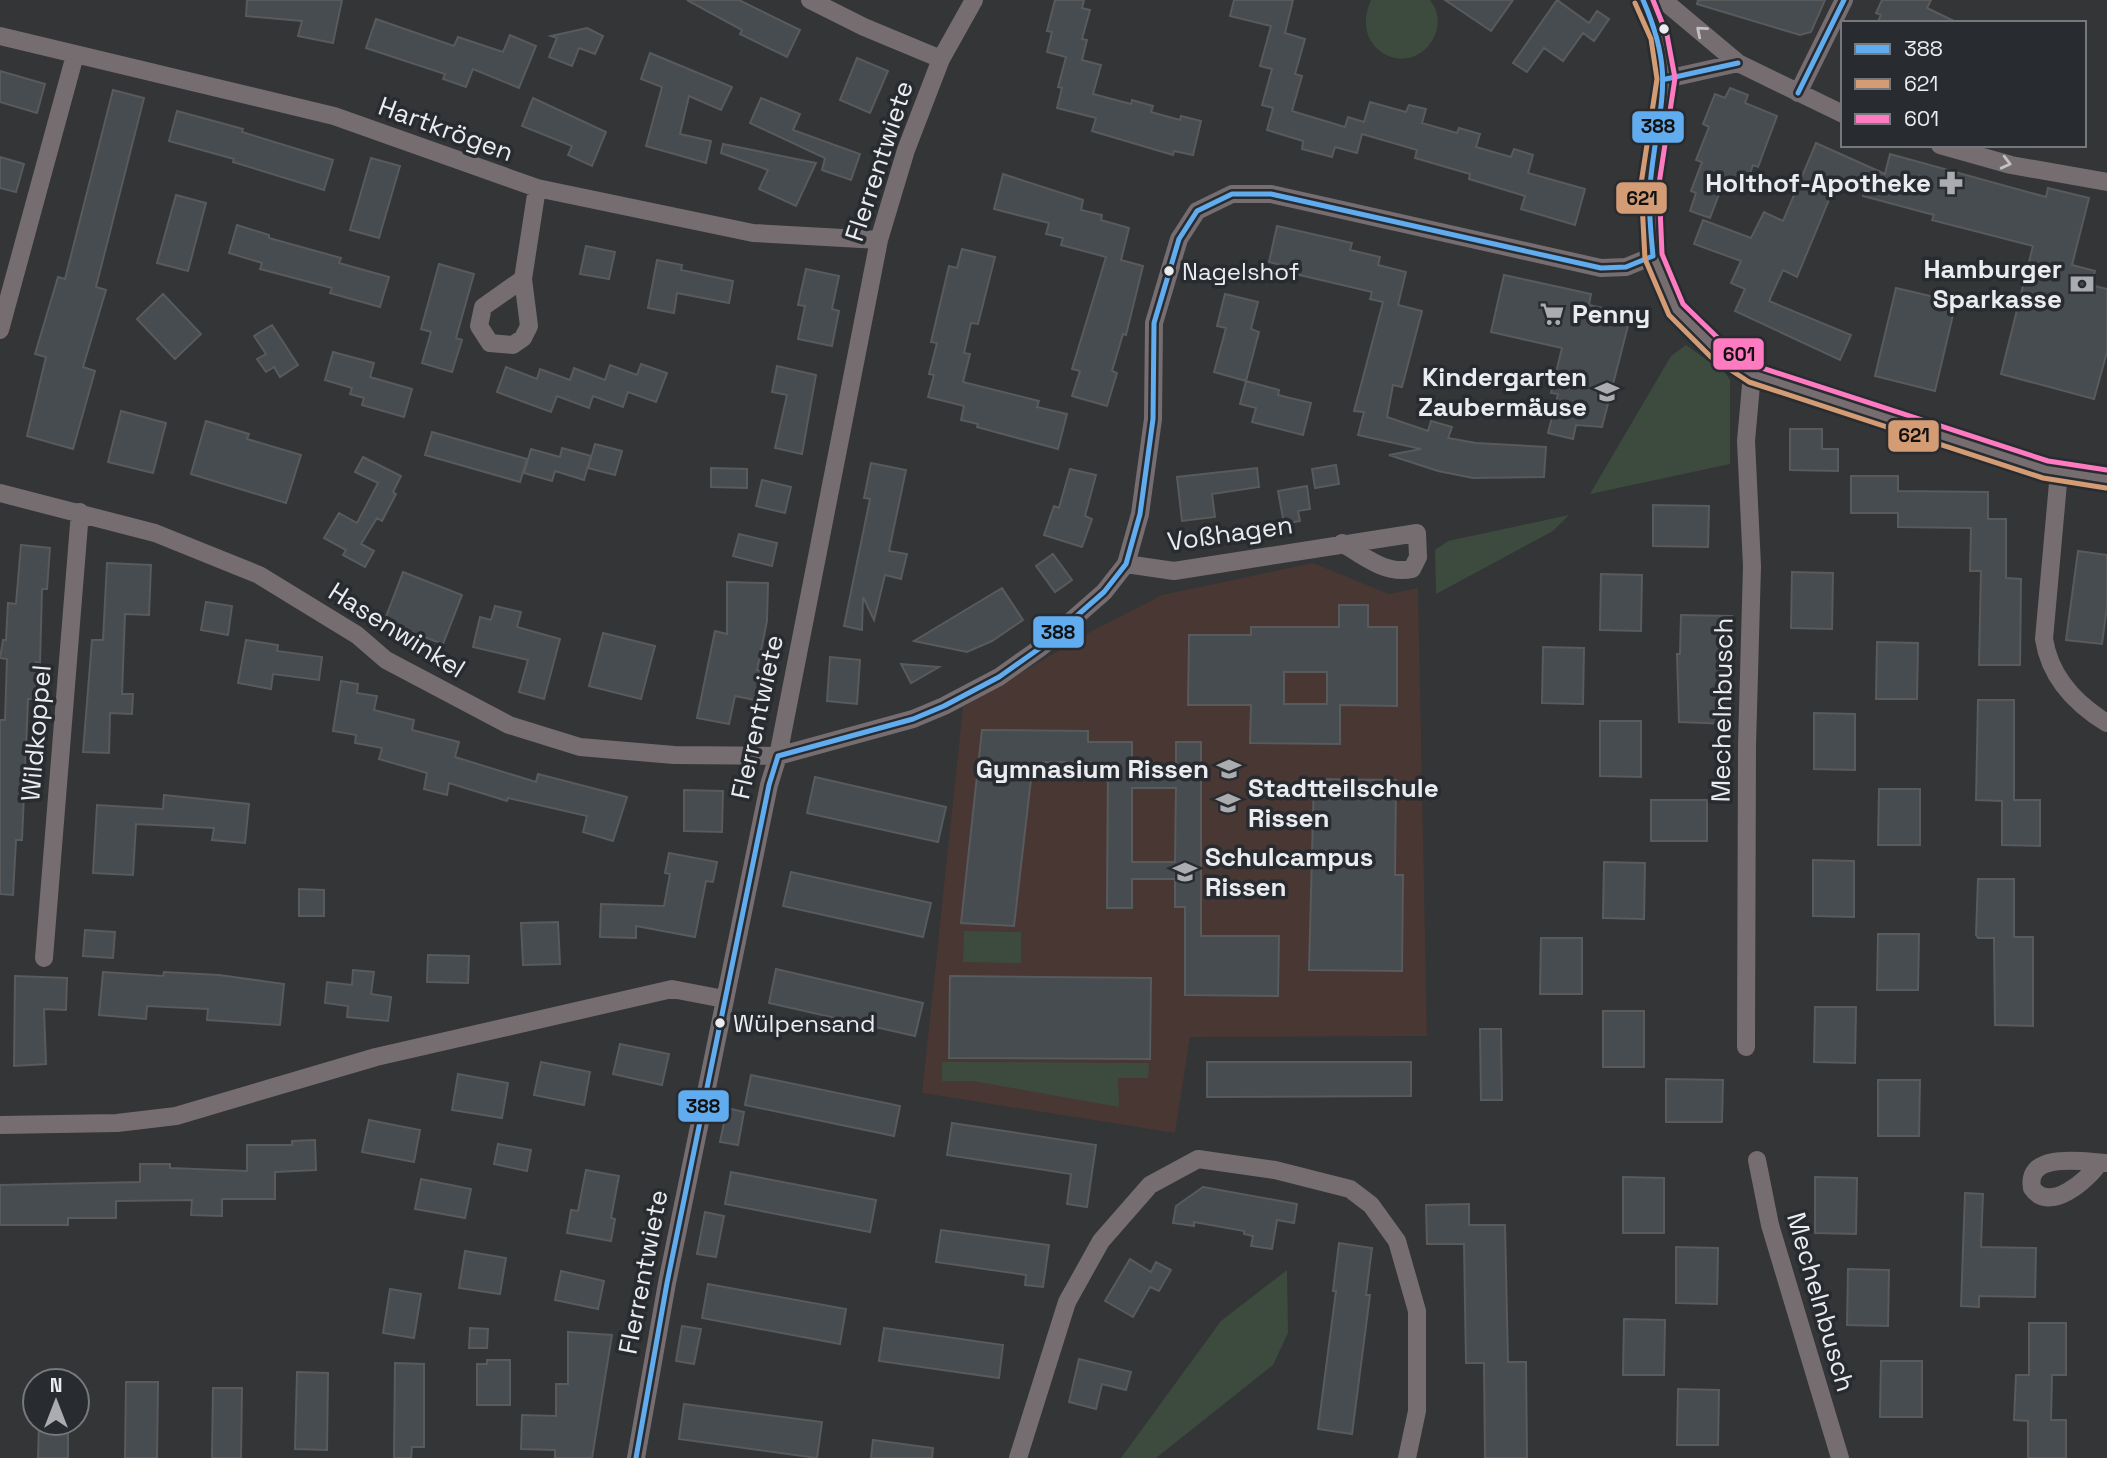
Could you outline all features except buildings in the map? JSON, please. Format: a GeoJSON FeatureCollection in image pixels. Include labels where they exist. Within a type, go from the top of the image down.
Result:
{"type":"FeatureCollection","features":[{"type":"Feature","properties":{"kind":"street"},"geometry":{"type":"LineString","coordinates":[[810,0],[864,27],[941,59]]}},
{"type":"Feature","properties":{"kind":"street","name":"Flerrentwiete"},"geometry":{"type":"LineString","coordinates":[[636,1458],[653,1353],[724,999],[769,785],[778,756],[879,240],[906,150],[941,59],[974,0]]}},
{"type":"Feature","properties":{"kind":"street"},"geometry":{"type":"LineString","coordinates":[[1643,0],[1659,37],[1666,79],[1650,184],[1653,256],[1675,309],[1717,350],[1752,374],[1915,429],[2059,472],[2107,478]]}},
{"type":"Feature","properties":{"kind":"street"},"geometry":{"type":"LineString","coordinates":[[1663,0],[1738,63],[1841,113]]}},
{"type":"Feature","properties":{"kind":"street"},"geometry":{"type":"LineString","coordinates":[[1798,93],[1844,0]]}},
{"type":"Feature","properties":{"kind":"street","name":"Hartkrögen"},"geometry":{"type":"LineString","coordinates":[[0,36],[334,116],[537,188],[753,233],[879,240]]}},
{"type":"Feature","properties":{"kind":"street"},"geometry":{"type":"LineString","coordinates":[[0,330],[75,55]]}},
{"type":"Feature","properties":{"kind":"street"},"geometry":{"type":"LineString","coordinates":[[1666,79],[1738,63]]}},
{"type":"Feature","properties":{"kind":"street"},"geometry":{"type":"LineString","coordinates":[[1947,147],[2011,165],[2107,182]]}},
{"type":"Feature","properties":{"kind":"street"},"geometry":{"type":"LineString","coordinates":[[523,279],[537,188]]}},
{"type":"Feature","properties":{"kind":"street"},"geometry":{"type":"LineString","coordinates":[[778,756],[913,719],[999,677],[1068,626],[1104,592],[1126,564],[1140,514],[1153,419],[1154,323],[1179,239],[1197,211],[1232,194],[1270,194],[1601,268],[1626,267],[1653,256]]}},
{"type":"Feature","properties":{"kind":"street","name":"Mechelnbusch"},"geometry":{"type":"LineString","coordinates":[[1746,1047],[1747,782],[1752,566],[1746,441],[1752,374]]}},
{"type":"Feature","properties":{"kind":"street"},"geometry":{"type":"LineString","coordinates":[[2059,472],[2044,639],[2048,660],[2073,699],[2107,723]]}},
{"type":"Feature","properties":{"kind":"street","name":"Hasenwinkel"},"geometry":{"type":"LineString","coordinates":[[0,493],[155,533],[259,575],[357,635],[386,660],[509,725],[580,747],[674,755],[778,756]]}},
{"type":"Feature","properties":{"kind":"street","name":"Wildkoppel"},"geometry":{"type":"LineString","coordinates":[[44,958],[80,512]]}},
{"type":"Feature","properties":{"kind":"street","name":"Voßhagen"},"geometry":{"type":"LineString","coordinates":[[1126,564],[1174,571],[1342,543]]}},
{"type":"Feature","properties":{"kind":"street"},"geometry":{"type":"LineString","coordinates":[[0,1125],[117,1124],[176,1116],[376,1058],[672,989],[724,999]]}},
{"type":"Feature","properties":{"kind":"street"},"geometry":{"type":"LineString","coordinates":[[1018,1458],[1067,1302],[1101,1241],[1150,1185],[1198,1159],[1275,1170],[1350,1189],[1371,1205],[1396,1241],[1417,1311],[1417,1411],[1408,1458]]}},
{"type":"Feature","properties":{"kind":"street","name":"Mechelnbusch"},"geometry":{"type":"LineString","coordinates":[[1757,1160],[1770,1225],[1840,1458]]}},
{"type":"Feature","properties":{"kind":"shaded area","name":"Schulcampus Rissen"},"geometry":{"type":"Polygon","coordinates":[[[1313,563],[1389,594],[1418,588],[1427,1036],[1190,1037],[1175,1133],[922,1093],[963,707],[1092,631],[1162,595],[1313,563]]]}},
{"type":"Feature","properties":{"kind":"green space"},"geometry":{"type":"Polygon","coordinates":[[[1371,0],[1430,0],[1438,21],[1435,35],[1425,49],[1413,57],[1399,59],[1386,55],[1375,47],[1368,34],[1366,19],[1371,0]]]}},
{"type":"Feature","properties":{"kind":"green space"},"geometry":{"type":"Polygon","coordinates":[[[1686,345],[1725,373],[1730,380],[1730,464],[1590,494],[1671,356],[1686,345]]]}},
{"type":"Feature","properties":{"kind":"green space"},"geometry":{"type":"Polygon","coordinates":[[[1569,515],[1553,531],[1436,594],[1435,550],[1448,541],[1569,515]]]}},
{"type":"Feature","properties":{"kind":"green space"},"geometry":{"type":"Polygon","coordinates":[[[964,931],[1021,932],[1021,963],[963,962],[964,931]]]}},
{"type":"Feature","properties":{"kind":"green space"},"geometry":{"type":"Polygon","coordinates":[[[942,1062],[1149,1063],[1148,1078],[1118,1078],[1119,1107],[973,1081],[942,1081],[942,1062]]]}},
{"type":"Feature","properties":{"kind":"green space"},"geometry":{"type":"Polygon","coordinates":[[[1287,1270],[1288,1333],[1273,1365],[1156,1458],[1121,1458],[1221,1321],[1287,1270]]]}},
{"type":"Feature","properties":{"kind":"transit line","name":"388"},"geometry":{"type":"LineString","coordinates":[[1643,0],[1654,28],[1662,73],[1660,113],[1649,195],[1653,256]]}},
{"type":"Feature","properties":{"kind":"transit line","name":"601"},"geometry":{"type":"LineString","coordinates":[[1653,0],[1667,35],[1675,78],[1659,184],[1662,254],[1683,304],[1723,343],[1756,366],[2048,461],[2107,470]]}},
{"type":"Feature","properties":{"kind":"transit line","name":"388"},"geometry":{"type":"LineString","coordinates":[[1798,93],[1844,0]]}},
{"type":"Feature","properties":{"kind":"transit line","name":"621"},"geometry":{"type":"LineString","coordinates":[[1635,3],[1651,39],[1657,79],[1641,184],[1645,259],[1669,315],[1711,357],[1749,382],[2043,478],[2106,488]]}},
{"type":"Feature","properties":{"kind":"transit line","name":"388"},"geometry":{"type":"LineString","coordinates":[[1666,79],[1738,63]]}},
{"type":"Feature","properties":{"kind":"transit line","name":"388"},"geometry":{"type":"LineString","coordinates":[[778,756],[913,719],[999,677],[1040,648],[1104,592],[1126,564],[1140,514],[1153,419],[1154,323],[1179,239],[1197,211],[1232,194],[1271,194],[1601,268],[1626,267],[1653,256]]}},
{"type":"Feature","properties":{"kind":"transit line","name":"388"},"geometry":{"type":"LineString","coordinates":[[636,1458],[667,1283],[769,785],[778,756]]}},
{"type":"Feature","properties":{"kind":"place","name":"Holthof-Apotheke"},"geometry":{"type":"Point","coordinates":[1951,183]}},
{"type":"Feature","properties":{"kind":"place","name":"Nagelshof"},"geometry":{"type":"Point","coordinates":[1169,271]}},
{"type":"Feature","properties":{"kind":"place","name":"Hamburger Sparkasse"},"geometry":{"type":"Point","coordinates":[2082,284]}},
{"type":"Feature","properties":{"kind":"place","name":"Penny"},"geometry":{"type":"Point","coordinates":[1552,314]}},
{"type":"Feature","properties":{"kind":"place","name":"Kindergarten Zaubermäuse"},"geometry":{"type":"Point","coordinates":[1607,392]}},
{"type":"Feature","properties":{"kind":"place","name":"Gymnasium Rissen"},"geometry":{"type":"Point","coordinates":[1229,769]}},
{"type":"Feature","properties":{"kind":"place","name":"Stadtteilschule Rissen"},"geometry":{"type":"Point","coordinates":[1228,803]}},
{"type":"Feature","properties":{"kind":"place","name":"Schulcampus Rissen"},"geometry":{"type":"Point","coordinates":[1185,872]}},
{"type":"Feature","properties":{"kind":"place","name":"Wülpensand"},"geometry":{"type":"Point","coordinates":[720,1023]}}]}
